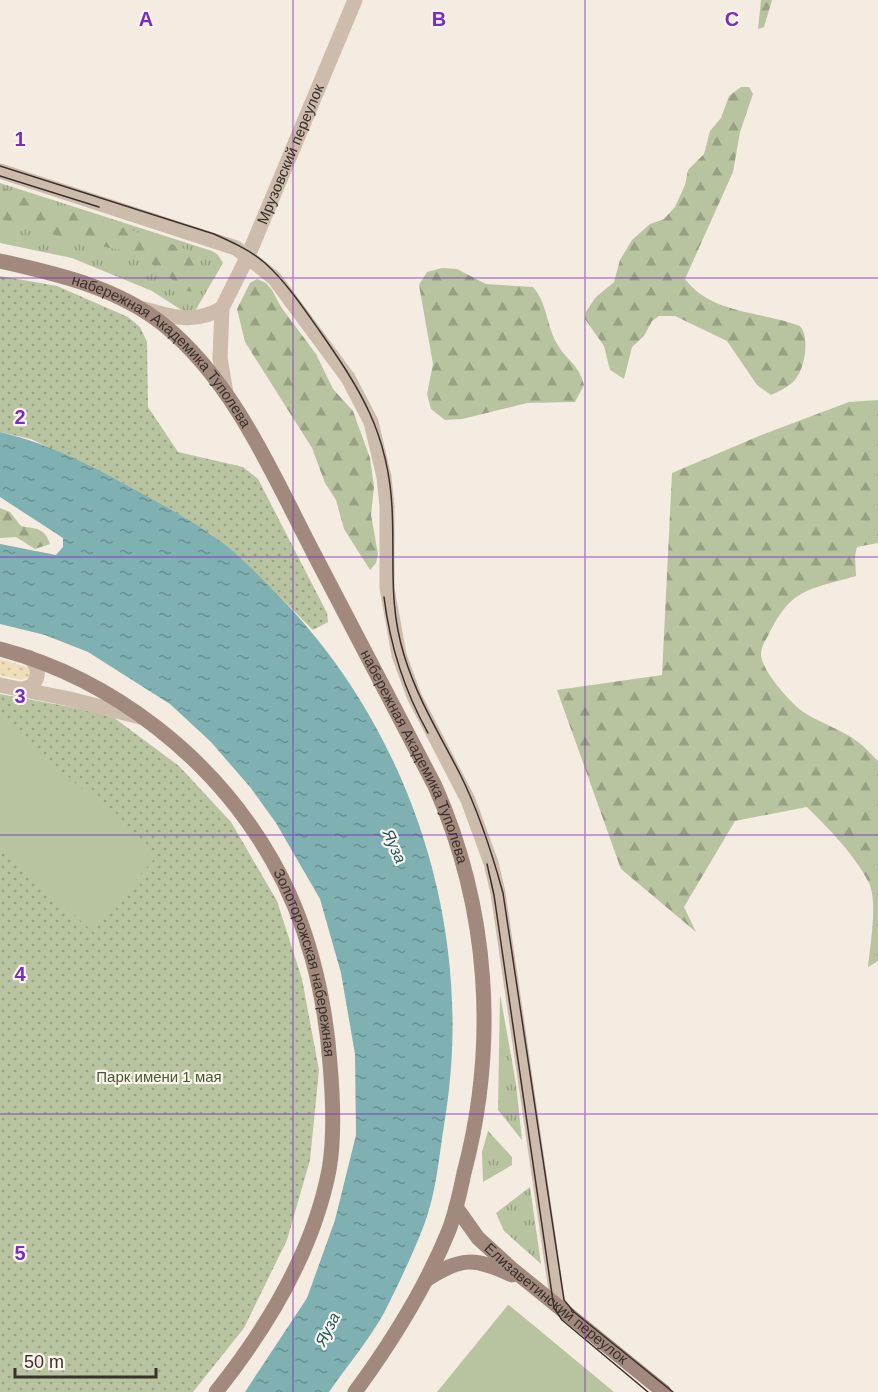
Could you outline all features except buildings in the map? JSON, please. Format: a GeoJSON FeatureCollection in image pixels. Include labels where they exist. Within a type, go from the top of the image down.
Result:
{"type":"FeatureCollection","features":[{"type":"Feature","properties":{"kind":"main road","name":"набережная Академика Туполева"},"geometry":{"type":"LineString","coordinates":[[0,261],[88,284],[138,307],[183,343],[226,393],[259,448],[435,786],[453,828],[466,869],[478,927],[484,977],[484,1028],[474,1138],[449,1229],[424,1281],[355,1392]]}},
{"type":"Feature","properties":{"kind":"main road","name":"Золоторожская набережная"},"geometry":{"type":"LineString","coordinates":[[0,649],[29,657],[78,677],[147,720],[195,762],[237,806],[273,860],[316,969],[328,1029],[333,1096],[329,1169],[313,1224],[295,1269],[270,1316],[216,1392]]}},
{"type":"Feature","properties":{"kind":"main road","name":"Елизаветинский переулок"},"geometry":{"type":"LineString","coordinates":[[456,1207],[478,1238],[664,1392]]}},
{"type":"Feature","properties":{"kind":"main road"},"geometry":{"type":"LineString","coordinates":[[424,1281],[447,1267],[463,1261],[481,1262],[531,1284]]}},
{"type":"Feature","properties":{"kind":"street","name":"Мрузовский переулок"},"geometry":{"type":"LineString","coordinates":[[226,393],[220,358],[222,308],[248,256],[356,0]]}},
{"type":"Feature","properties":{"kind":"street"},"geometry":{"type":"LineString","coordinates":[[0,171],[212,238],[248,256],[274,278],[289,297],[348,378],[371,422],[379,448],[387,506],[387,588],[399,654],[414,696],[468,800],[491,862],[498,893],[558,1304]]}},
{"type":"Feature","properties":{"kind":"street"},"geometry":{"type":"LineString","coordinates":[[138,307],[181,318],[203,316],[222,308]]}},
{"type":"Feature","properties":{"kind":"street"},"geometry":{"type":"LineString","coordinates":[[23,689],[32,686],[38,674],[36,664],[29,657]]}},
{"type":"Feature","properties":{"kind":"street"},"geometry":{"type":"LineString","coordinates":[[0,685],[101,706],[147,720]]}},
{"type":"Feature","properties":{"kind":"green space"},"geometry":{"type":"Polygon","coordinates":[[[761,0],[772,0],[764,27],[758,29],[761,0]]]}},
{"type":"Feature","properties":{"kind":"green space"},"geometry":{"type":"Polygon","coordinates":[[[741,87],[749,87],[753,94],[740,132],[733,172],[685,279],[696,291],[723,306],[800,326],[805,339],[805,356],[800,372],[792,383],[771,395],[757,385],[727,341],[675,316],[659,316],[652,321],[644,336],[632,347],[624,379],[610,370],[604,346],[585,319],[586,312],[595,298],[614,282],[620,260],[632,240],[650,224],[664,219],[675,207],[685,185],[688,170],[704,154],[710,131],[721,118],[729,96],[741,87]]]}},
{"type":"Feature","properties":{"kind":"green space"},"geometry":{"type":"Polygon","coordinates":[[[0,183],[212,251],[223,263],[195,311],[183,311],[152,291],[72,258],[0,243],[0,183]]]}},
{"type":"Feature","properties":{"kind":"green space"},"geometry":{"type":"Polygon","coordinates":[[[2,187],[36,203],[96,218],[197,253],[200,268],[191,292],[182,289],[161,269],[127,251],[71,241],[33,227],[6,223],[0,213],[2,187]]]}},
{"type":"Feature","properties":{"kind":"green space"},"geometry":{"type":"Polygon","coordinates":[[[442,268],[457,269],[486,284],[533,287],[544,306],[556,342],[575,366],[584,385],[575,402],[527,403],[462,419],[445,420],[431,409],[427,394],[433,364],[419,285],[427,272],[442,268]]]}},
{"type":"Feature","properties":{"kind":"green space"},"geometry":{"type":"Polygon","coordinates":[[[0,276],[57,286],[128,317],[140,327],[147,342],[148,407],[178,452],[243,467],[258,479],[327,613],[328,622],[313,630],[263,580],[212,535],[121,482],[31,439],[0,432],[0,276]]]}},
{"type":"Feature","properties":{"kind":"green space"},"geometry":{"type":"Polygon","coordinates":[[[257,279],[266,283],[272,290],[281,307],[316,354],[333,389],[353,411],[370,458],[374,487],[371,515],[378,554],[376,563],[370,570],[344,529],[336,500],[325,483],[312,448],[245,342],[237,309],[250,283],[257,279]]]}},
{"type":"Feature","properties":{"kind":"green space"},"geometry":{"type":"Polygon","coordinates":[[[878,400],[878,543],[857,547],[856,576],[814,588],[794,599],[777,619],[761,655],[766,670],[799,709],[852,738],[878,761],[878,961],[868,967],[873,912],[872,891],[869,883],[849,852],[807,807],[735,821],[684,907],[696,932],[621,869],[557,690],[662,675],[672,473],[759,436],[849,402],[878,400]]]}},
{"type":"Feature","properties":{"kind":"green space"},"geometry":{"type":"Polygon","coordinates":[[[0,508],[10,512],[21,526],[45,534],[50,544],[35,549],[16,537],[0,538],[0,508]]]}},
{"type":"Feature","properties":{"kind":"green space","name":"Парк имени 1 мая"},"geometry":{"type":"Polygon","coordinates":[[[0,694],[109,714],[179,766],[231,822],[277,901],[302,979],[319,1070],[310,1160],[287,1240],[244,1328],[193,1392],[0,1392],[0,694]]]}},
{"type":"Feature","properties":{"kind":"green space"},"geometry":{"type":"Polygon","coordinates":[[[0,716],[157,856],[91,930],[0,849],[0,716]]]}},
{"type":"Feature","properties":{"kind":"green space"},"geometry":{"type":"Polygon","coordinates":[[[500,994],[516,1084],[522,1140],[498,1110],[500,994]]]}},
{"type":"Feature","properties":{"kind":"green space"},"geometry":{"type":"Polygon","coordinates":[[[488,1131],[512,1157],[512,1165],[483,1182],[482,1152],[488,1131]]]}},
{"type":"Feature","properties":{"kind":"green space"},"geometry":{"type":"Polygon","coordinates":[[[530,1187],[541,1264],[504,1231],[496,1213],[530,1187]]]}},
{"type":"Feature","properties":{"kind":"green space"},"geometry":{"type":"Polygon","coordinates":[[[509,1305],[614,1392],[437,1392],[509,1305]]]}},
{"type":"Feature","properties":{"kind":"sand"},"geometry":{"type":"Polygon","coordinates":[[[0,659],[30,668],[31,676],[22,680],[0,675],[0,659]]]}},
{"type":"Feature","properties":{"kind":"water","name":"Яуза"},"geometry":{"type":"Polygon","coordinates":[[[0,432],[58,451],[113,478],[195,524],[245,562],[277,594],[325,649],[365,708],[398,772],[424,840],[442,909],[451,981],[452,1053],[437,1175],[424,1225],[384,1313],[329,1392],[245,1392],[307,1298],[335,1220],[356,1135],[355,1054],[341,973],[320,899],[276,823],[250,787],[211,742],[170,704],[88,652],[45,635],[0,624],[0,544],[56,555],[63,547],[63,538],[0,497],[0,432]]]}},
{"type":"Feature","properties":{"kind":"tram line"},"geometry":{"type":"LineString","coordinates":[[0,166],[214,234],[253,254],[273,270],[294,295],[334,351],[359,392],[385,456],[392,507],[394,599],[404,655],[422,701],[473,803],[490,848],[503,893],[564,1300],[574,1312],[673,1392]]}},
{"type":"Feature","properties":{"kind":"tram line"},"geometry":{"type":"LineString","coordinates":[[0,176],[99,207]]}},
{"type":"Feature","properties":{"kind":"tram line"},"geometry":{"type":"LineString","coordinates":[[384,597],[399,667],[428,733]]}},
{"type":"Feature","properties":{"kind":"tram line"},"geometry":{"type":"LineString","coordinates":[[487,864],[494,895],[554,1308],[562,1320],[648,1392]]}}]}
